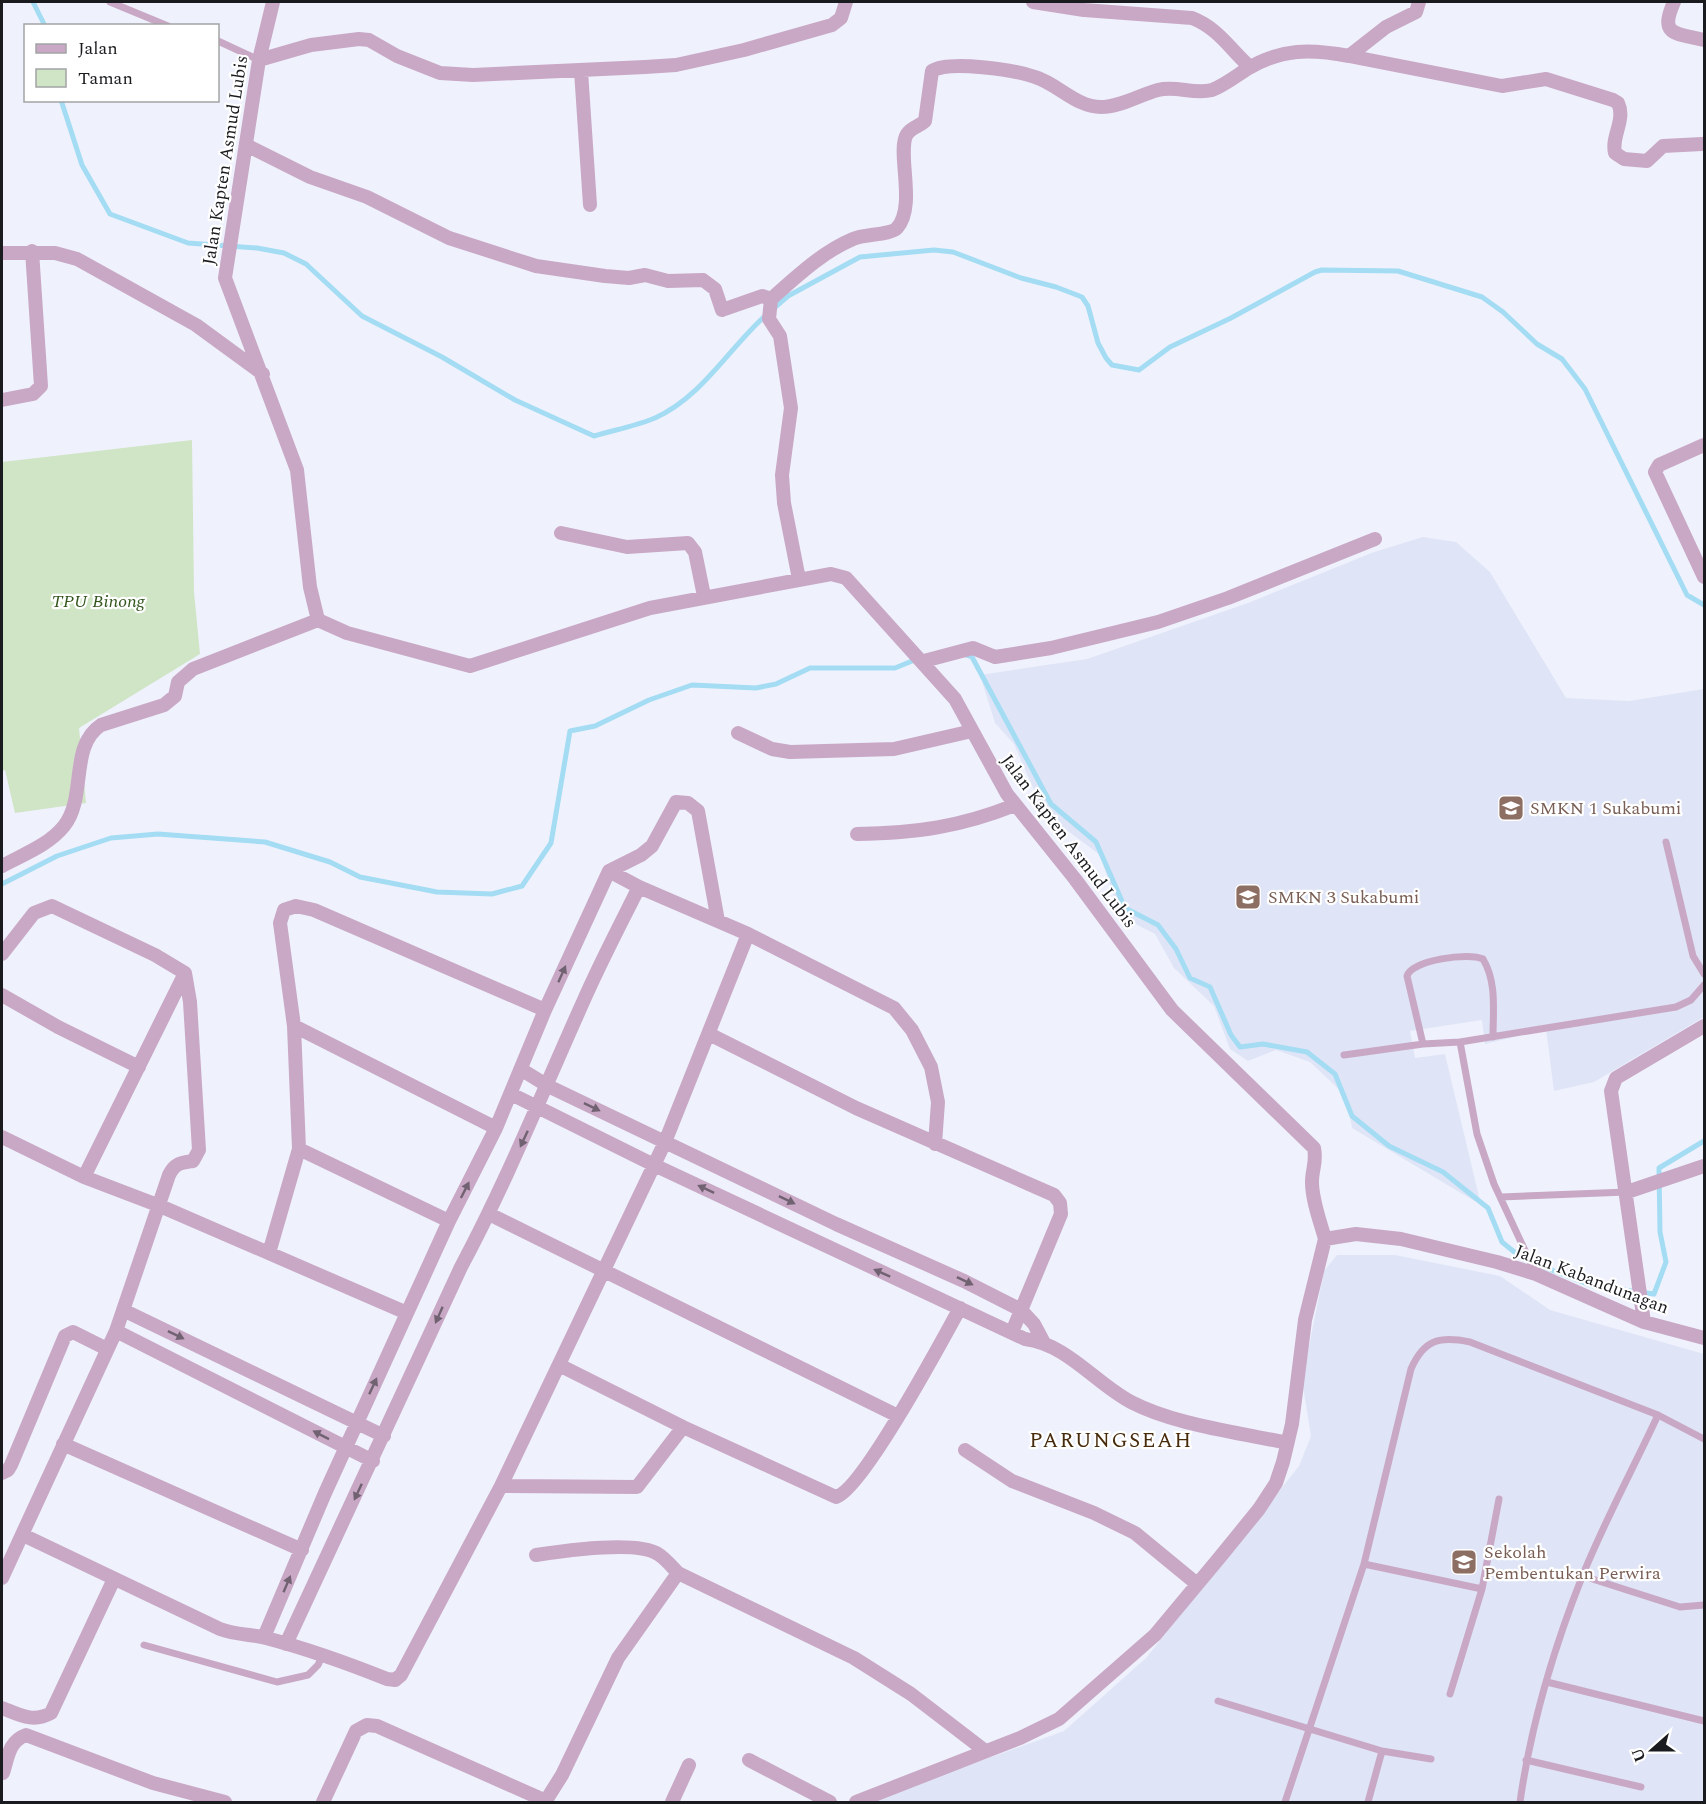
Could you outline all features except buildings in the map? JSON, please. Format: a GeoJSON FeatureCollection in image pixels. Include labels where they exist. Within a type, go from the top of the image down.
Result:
{"type":"FeatureCollection","features":[{"type":"Feature","properties":{"kind":"street","name":"Jalan Kapten Asmud Lubis"},"geometry":{"type":"LineString","coordinates":[[273,2],[259,60],[225,278],[263,374],[297,470],[310,587],[318,620],[348,633],[470,666],[650,608],[704,596],[831,574],[846,578],[924,662],[963,710],[995,777],[1075,879],[1172,1010],[1314,1148],[1316,1165],[1312,1186],[1325,1239]]}},
{"type":"Feature","properties":{"kind":"street"},"geometry":{"type":"LineString","coordinates":[[259,60],[311,45],[359,39],[369,40],[397,56],[440,73],[473,75],[676,65],[744,50],[832,25],[841,18],[846,2]]}},
{"type":"Feature","properties":{"kind":"street"},"geometry":{"type":"LineString","coordinates":[[1033,2],[1084,10],[1192,18],[1207,24],[1216,31],[1250,67]]}},
{"type":"Feature","properties":{"kind":"street"},"geometry":{"type":"LineString","coordinates":[[1349,56],[1386,27],[1416,12],[1419,2]]}},
{"type":"Feature","properties":{"kind":"street"},"geometry":{"type":"LineString","coordinates":[[1674,2],[1666,22],[1668,27],[1672,32],[1704,40]]}},
{"type":"Feature","properties":{"kind":"street"},"geometry":{"type":"LineString","coordinates":[[799,579],[784,503],[782,475],[791,408],[780,336],[769,319],[771,299],[828,251],[855,238],[893,232],[898,227],[906,205],[905,137],[913,128],[925,121],[932,71],[938,67],[966,65],[1035,76],[1085,105],[1102,107],[1160,89],[1196,92],[1211,90],[1250,67],[1300,50],[1349,56],[1502,86],[1546,79],[1613,100],[1618,103],[1621,115],[1614,148],[1615,153],[1624,159],[1647,161],[1664,146],[1702,144]]}},
{"type":"Feature","properties":{"kind":"street"},"geometry":{"type":"LineString","coordinates":[[581,71],[590,205]]}},
{"type":"Feature","properties":{"kind":"street"},"geometry":{"type":"LineString","coordinates":[[246,145],[310,177],[367,197],[449,238],[536,266],[629,278],[645,275],[668,281],[703,279],[715,289],[722,310],[762,296],[771,299]]}},
{"type":"Feature","properties":{"kind":"street"},"geometry":{"type":"LineString","coordinates":[[2,253],[32,251],[55,253],[77,259],[186,320],[263,374]]}},
{"type":"Feature","properties":{"kind":"street"},"geometry":{"type":"LineString","coordinates":[[2,400],[33,394],[41,386],[32,251]]}},
{"type":"Feature","properties":{"kind":"street"},"geometry":{"type":"LineString","coordinates":[[1704,445],[1659,465],[1655,472],[1704,578]]}},
{"type":"Feature","properties":{"kind":"street"},"geometry":{"type":"LineString","coordinates":[[561,533],[627,546],[688,543],[695,552],[704,596]]}},
{"type":"Feature","properties":{"kind":"street"},"geometry":{"type":"LineString","coordinates":[[924,662],[973,648],[995,657],[1051,648],[1158,622],[1227,598],[1375,538]]}},
{"type":"Feature","properties":{"kind":"street"},"geometry":{"type":"LineString","coordinates":[[2,866],[46,842],[65,825],[76,797],[84,746],[92,731],[101,725],[164,705],[175,696],[178,682],[193,669],[318,620]]}},
{"type":"Feature","properties":{"kind":"street"},"geometry":{"type":"LineString","coordinates":[[738,733],[772,749],[790,752],[894,749],[972,731]]}},
{"type":"Feature","properties":{"kind":"street"},"geometry":{"type":"LineString","coordinates":[[264,1637],[345,1448],[449,1221],[512,1094],[545,1010],[609,871],[641,855],[652,846],[661,834],[671,807],[682,801],[688,802],[698,811],[717,921]]}},
{"type":"Feature","properties":{"kind":"street"},"geometry":{"type":"LineString","coordinates":[[857,834],[905,834],[943,828],[975,821],[1015,805]]}},
{"type":"Feature","properties":{"kind":"street"},"geometry":{"type":"LineString","coordinates":[[609,871],[639,887],[748,934],[894,1008],[912,1030],[931,1067],[938,1102],[935,1144]]}},
{"type":"Feature","properties":{"kind":"street"},"geometry":{"type":"LineString","coordinates":[[286,1644],[373,1461],[461,1267],[489,1214],[548,1086],[583,1001],[639,887]]}},
{"type":"Feature","properties":{"kind":"street"},"geometry":{"type":"LineString","coordinates":[[2,954],[34,913],[52,906],[155,955],[185,973],[190,1002],[199,1150],[193,1161],[173,1167],[116,1331],[2,1578]]}},
{"type":"Feature","properties":{"kind":"street"},"geometry":{"type":"LineString","coordinates":[[269,1254],[299,1149],[294,1026],[280,923],[284,910],[296,906],[314,910],[545,1010]]}},
{"type":"Feature","properties":{"kind":"street"},"geometry":{"type":"LineString","coordinates":[[23,1535],[220,1629],[235,1634],[264,1637],[323,1654],[395,1680],[401,1675],[501,1486],[665,1142],[748,934]]}},
{"type":"Feature","properties":{"kind":"street"},"geometry":{"type":"LineString","coordinates":[[84,1177],[185,973]]}},
{"type":"Feature","properties":{"kind":"street"},"geometry":{"type":"LineString","coordinates":[[2,995],[58,1027],[139,1067]]}},
{"type":"Feature","properties":{"kind":"street"},"geometry":{"type":"LineString","coordinates":[[294,1026],[496,1128]]}},
{"type":"Feature","properties":{"kind":"street"},"geometry":{"type":"LineString","coordinates":[[1644,1322],[1611,1091],[1612,1083],[1616,1078],[1704,1026]]}},
{"type":"Feature","properties":{"kind":"street"},"geometry":{"type":"LineString","coordinates":[[708,1034],[856,1108],[1054,1195],[1058,1199],[1061,1214],[1012,1332]]}},
{"type":"Feature","properties":{"kind":"street"},"geometry":{"type":"LineString","coordinates":[[522,1070],[548,1086],[1022,1310],[1034,1324],[1043,1341],[1131,1402],[1151,1410],[1287,1443]]}},
{"type":"Feature","properties":{"kind":"street"},"geometry":{"type":"LineString","coordinates":[[512,1094],[754,1213],[1025,1339],[1043,1341]]}},
{"type":"Feature","properties":{"kind":"street"},"geometry":{"type":"LineString","coordinates":[[2,1137],[84,1177],[160,1206],[407,1313]]}},
{"type":"Feature","properties":{"kind":"street"},"geometry":{"type":"LineString","coordinates":[[299,1149],[449,1221]]}},
{"type":"Feature","properties":{"kind":"street"},"geometry":{"type":"LineString","coordinates":[[1627,1192],[1704,1166]]}},
{"type":"Feature","properties":{"kind":"street"},"geometry":{"type":"LineString","coordinates":[[754,1213],[765,1189]]}},
{"type":"Feature","properties":{"kind":"street"},"geometry":{"type":"LineString","coordinates":[[489,1214],[898,1416]]}},
{"type":"Feature","properties":{"kind":"street","name":"Jalan Kabandunagan"},"geometry":{"type":"LineString","coordinates":[[1325,1239],[1356,1234],[1401,1239],[1536,1274],[1644,1322],[1704,1338]]}},
{"type":"Feature","properties":{"kind":"street"},"geometry":{"type":"LineString","coordinates":[[856,1803],[1040,1729],[1075,1707],[1155,1635],[1265,1501],[1276,1484],[1287,1443],[1305,1320],[1325,1239]]}},
{"type":"Feature","properties":{"kind":"street"},"geometry":{"type":"LineString","coordinates":[[559,1365],[684,1427],[836,1497],[849,1489],[898,1416],[960,1308]]}},
{"type":"Feature","properties":{"kind":"street"},"geometry":{"type":"LineString","coordinates":[[123,1310],[384,1436]]}},
{"type":"Feature","properties":{"kind":"street"},"geometry":{"type":"LineString","coordinates":[[116,1331],[373,1461]]}},
{"type":"Feature","properties":{"kind":"street"},"geometry":{"type":"LineString","coordinates":[[2,1473],[11,1465],[65,1336],[73,1332],[107,1349]]}},
{"type":"Feature","properties":{"kind":"street"},"geometry":{"type":"LineString","coordinates":[[501,1486],[637,1487],[684,1427]]}},
{"type":"Feature","properties":{"kind":"street"},"geometry":{"type":"LineString","coordinates":[[63,1444],[302,1550]]}},
{"type":"Feature","properties":{"kind":"street"},"geometry":{"type":"LineString","coordinates":[[965,1450],[1012,1481],[1094,1513],[1135,1533],[1197,1584]]}},
{"type":"Feature","properties":{"kind":"street"},"geometry":{"type":"LineString","coordinates":[[536,1555],[598,1548],[635,1548],[658,1553],[678,1573],[854,1658],[911,1694],[984,1750]]}},
{"type":"Feature","properties":{"kind":"street"},"geometry":{"type":"LineString","coordinates":[[323,1803],[356,1731],[367,1725],[377,1726],[425,1745],[545,1802],[562,1775],[618,1658],[678,1573]]}},
{"type":"Feature","properties":{"kind":"street"},"geometry":{"type":"LineString","coordinates":[[2,1708],[28,1719],[40,1719],[51,1713],[114,1579]]}},
{"type":"Feature","properties":{"kind":"street"},"geometry":{"type":"LineString","coordinates":[[3,1773],[10,1749],[16,1739],[26,1735],[153,1783],[225,1803]]}},
{"type":"Feature","properties":{"kind":"street"},"geometry":{"type":"LineString","coordinates":[[749,1760],[830,1803]]}},
{"type":"Feature","properties":{"kind":"street"},"geometry":{"type":"LineString","coordinates":[[672,1803],[689,1765]]}},
{"type":"Feature","properties":{"kind":"lane"},"geometry":{"type":"LineString","coordinates":[[110,2],[163,24]]}},
{"type":"Feature","properties":{"kind":"lane"},"geometry":{"type":"LineString","coordinates":[[219,41],[259,60]]}},
{"type":"Feature","properties":{"kind":"lane"},"geometry":{"type":"LineString","coordinates":[[1666,842],[1693,956],[1704,974]]}},
{"type":"Feature","properties":{"kind":"lane"},"geometry":{"type":"LineString","coordinates":[[1423,1044],[1407,976],[1409,971],[1416,965],[1466,956],[1483,959],[1488,967],[1492,989],[1493,1036]]}},
{"type":"Feature","properties":{"kind":"lane"},"geometry":{"type":"LineString","coordinates":[[1344,1055],[1423,1044],[1460,1042],[1676,1007],[1691,1000],[1704,985]]}},
{"type":"Feature","properties":{"kind":"lane"},"geometry":{"type":"LineString","coordinates":[[1460,1042],[1477,1134],[1501,1197],[1536,1274]]}},
{"type":"Feature","properties":{"kind":"lane"},"geometry":{"type":"LineString","coordinates":[[1501,1197],[1627,1192]]}},
{"type":"Feature","properties":{"kind":"lane"},"geometry":{"type":"LineString","coordinates":[[1285,1803],[1326,1673],[1364,1564],[1411,1369],[1418,1352],[1434,1341],[1449,1338],[1470,1342],[1658,1415],[1704,1439]]}},
{"type":"Feature","properties":{"kind":"lane"},"geometry":{"type":"LineString","coordinates":[[1520,1803],[1526,1760],[1547,1682],[1583,1576],[1658,1415]]}},
{"type":"Feature","properties":{"kind":"lane"},"geometry":{"type":"LineString","coordinates":[[1450,1694],[1482,1589],[1500,1499]]}},
{"type":"Feature","properties":{"kind":"lane"},"geometry":{"type":"LineString","coordinates":[[1364,1564],[1482,1589]]}},
{"type":"Feature","properties":{"kind":"lane"},"geometry":{"type":"LineString","coordinates":[[1583,1576],[1680,1607],[1704,1605]]}},
{"type":"Feature","properties":{"kind":"lane"},"geometry":{"type":"LineString","coordinates":[[144,1645],[277,1682],[308,1675],[318,1665],[323,1654]]}},
{"type":"Feature","properties":{"kind":"lane"},"geometry":{"type":"LineString","coordinates":[[1547,1682],[1704,1721]]}},
{"type":"Feature","properties":{"kind":"lane"},"geometry":{"type":"LineString","coordinates":[[1218,1701],[1382,1751],[1431,1759]]}},
{"type":"Feature","properties":{"kind":"lane"},"geometry":{"type":"LineString","coordinates":[[1368,1803],[1382,1751]]}},
{"type":"Feature","properties":{"kind":"lane"},"geometry":{"type":"LineString","coordinates":[[1526,1760],[1641,1787]]}},
{"type":"Feature","properties":{"kind":"shaded area"},"geometry":{"type":"Polygon","coordinates":[[[1423,537],[1456,542],[1490,572],[1566,698],[1629,701],[1704,689],[1704,1017],[1594,1082],[1554,1091],[1546,1029],[1485,1044],[1482,1020],[1410,1031],[1415,1058],[1445,1054],[1481,1205],[1352,1128],[1346,1096],[1310,1062],[1276,1050],[1248,1061],[1230,1049],[1214,1006],[1174,968],[1155,934],[1120,916],[1100,855],[1044,813],[1014,744],[995,723],[980,675],[1087,659],[1248,603],[1374,552],[1423,537]]]}},
{"type":"Feature","properties":{"kind":"shaded area","name":"Sekolah Pembentukan Perwira"},"geometry":{"type":"Polygon","coordinates":[[[1337,1255],[1395,1255],[1500,1276],[1550,1310],[1704,1354],[1704,1802],[866,1802],[1064,1731],[1146,1658],[1299,1466],[1311,1436],[1302,1381],[1324,1271],[1337,1255]]]}},
{"type":"Feature","properties":{"kind":"green space","name":"TPU Binong"},"geometry":{"type":"Polygon","coordinates":[[[192,440],[194,592],[200,654],[79,728],[86,803],[15,813],[5,770],[2,771],[2,462],[192,440]]]}},
{"type":"Feature","properties":{"kind":"waterway"},"geometry":{"type":"LineString","coordinates":[[33,2],[44,24]]}},
{"type":"Feature","properties":{"kind":"waterway"},"geometry":{"type":"LineString","coordinates":[[62,102],[82,165],[110,214],[188,243],[257,248],[284,253],[306,264],[362,316],[442,357],[515,400],[594,436],[648,421],[672,409],[701,385],[766,315]]}},
{"type":"Feature","properties":{"kind":"waterway"},"geometry":{"type":"LineString","coordinates":[[773,309],[788,296],[860,257],[934,250],[953,252],[1021,278],[1056,287],[1082,297],[1088,306],[1098,343],[1106,358],[1112,365],[1139,370],[1170,347],[1322,270],[1398,271],[1482,297],[1503,312],[1537,344],[1562,359],[1585,389],[1687,595],[1704,605]]}},
{"type":"Feature","properties":{"kind":"waterway"},"geometry":{"type":"LineString","coordinates":[[963,654],[972,657],[1051,804],[1096,842],[1125,908],[1158,925],[1176,949],[1190,978],[1210,987],[1231,1035],[1240,1047],[1263,1044],[1307,1052],[1335,1074],[1352,1116],[1389,1146],[1443,1172],[1488,1208],[1502,1242],[1523,1259],[1593,1286],[1654,1294],[1666,1262],[1660,1232],[1659,1168],[1704,1141]]}},
{"type":"Feature","properties":{"kind":"waterway"},"geometry":{"type":"LineString","coordinates":[[2,884],[57,856],[111,838],[158,834],[265,842],[330,862],[360,877],[437,892],[492,894],[522,886],[551,843],[570,731],[595,726],[649,700],[692,685],[756,688],[776,684],[810,668],[895,668],[917,659]]}},
{"type":"Feature","properties":{"kind":"place","name":"SMKN 1 Sukabumi"},"geometry":{"type":"Point","coordinates":[1511,808]}},
{"type":"Feature","properties":{"kind":"place","name":"SMKN 3 Sukabumi"},"geometry":{"type":"Point","coordinates":[1248,897]}},
{"type":"Feature","properties":{"kind":"place","name":"Sekolah Pembentukan Perwira"},"geometry":{"type":"Point","coordinates":[1464,1562]}},
{"type":"Feature","properties":{"kind":"district","name":"PARUNGSEAH"},"geometry":{"type":"Point","coordinates":[1111,1440]}}]}
